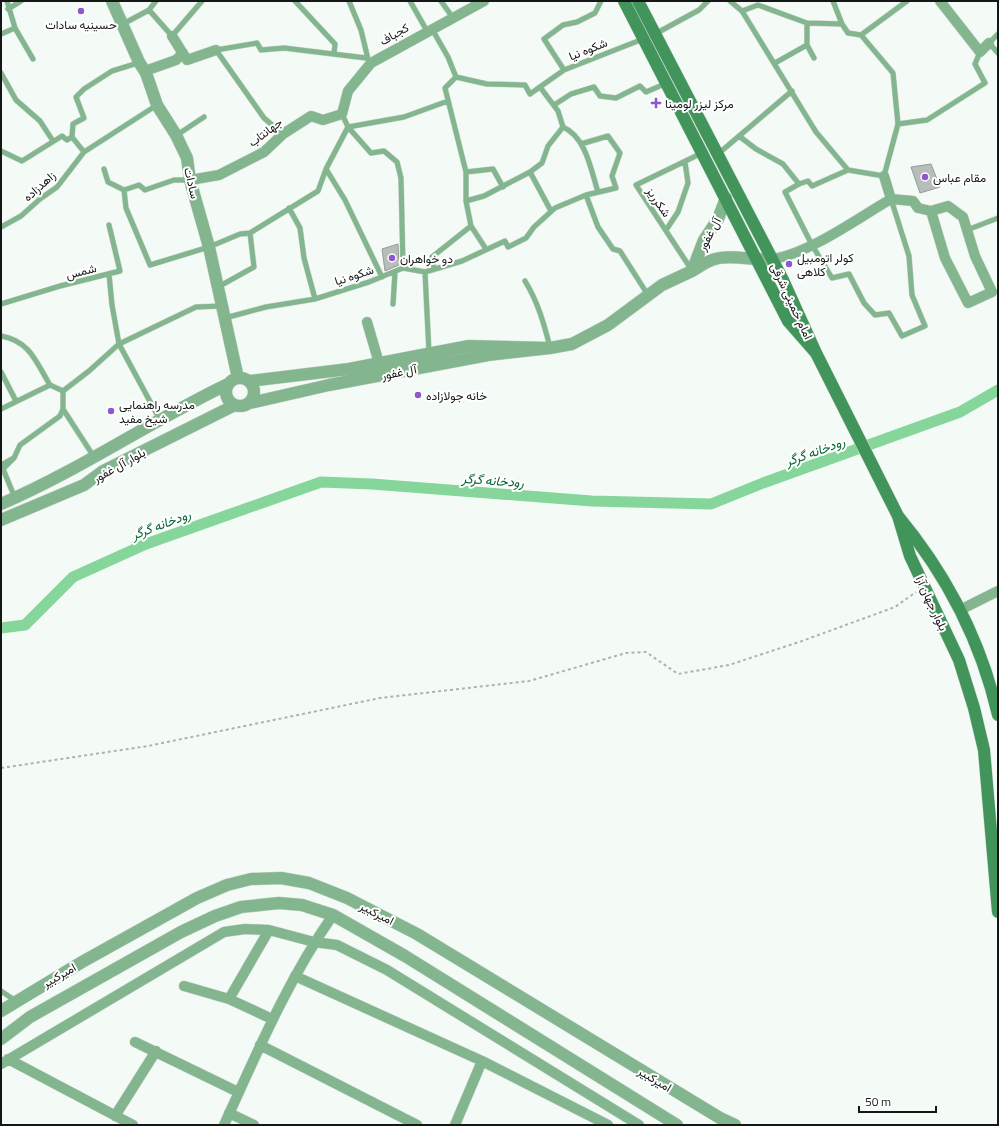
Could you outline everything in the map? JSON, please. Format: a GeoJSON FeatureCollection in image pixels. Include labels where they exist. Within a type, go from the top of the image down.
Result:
{"type":"FeatureCollection","features":[{"type":"Feature","properties":{"kind":"main road","name":"امام خمینی شرقی"},"geometry":{"type":"LineString","coordinates":[[624,1],[788,321],[816,353]]}},
{"type":"Feature","properties":{"kind":"main road","name":"امام خمینی شرقی"},"geometry":{"type":"LineString","coordinates":[[638,1],[772,259],[816,353]]}},
{"type":"Feature","properties":{"kind":"main road"},"geometry":{"type":"LineString","coordinates":[[816,353],[898,516]]}},
{"type":"Feature","properties":{"kind":"main road","name":"بلوار جهان آرا"},"geometry":{"type":"LineString","coordinates":[[898,516],[910,556],[959,660],[984,750],[996,857],[998,912]]}},
{"type":"Feature","properties":{"kind":"main road","name":"بلوار جهان آرا"},"geometry":{"type":"LineString","coordinates":[[898,516],[924,548],[960,610],[978,650],[998,715]]}},
{"type":"Feature","properties":{"kind":"street","name":"سادات"},"geometry":{"type":"LineString","coordinates":[[112,1],[142,67],[157,105],[176,135],[186,158],[190,180],[209,247],[239,381]]}},
{"type":"Feature","properties":{"kind":"street","name":"کجباف"},"geometry":{"type":"LineString","coordinates":[[342,114],[348,91],[369,60],[484,1]]}},
{"type":"Feature","properties":{"kind":"street"},"geometry":{"type":"LineString","coordinates":[[940,1],[980,52],[989,43]]}},
{"type":"Feature","properties":{"kind":"street"},"geometry":{"type":"LineString","coordinates":[[172,36],[188,60],[216,50]]}},
{"type":"Feature","properties":{"kind":"street"},"geometry":{"type":"LineString","coordinates":[[142,67],[176,60],[183,53]]}},
{"type":"Feature","properties":{"kind":"street","name":"جهانتاب"},"geometry":{"type":"LineString","coordinates":[[190,180],[219,175],[264,152],[283,134],[311,116],[323,120],[342,114]]}},
{"type":"Feature","properties":{"kind":"street"},"geometry":{"type":"LineString","coordinates":[[884,176],[891,198]]}},
{"type":"Feature","properties":{"kind":"street","name":"آل غفور"},"geometry":{"type":"LineString","coordinates":[[692,271],[704,240],[718,219],[726,198]]}},
{"type":"Feature","properties":{"kind":"street"},"geometry":{"type":"LineString","coordinates":[[772,259],[783,257],[812,245],[891,198],[913,201],[918,208],[931,211],[948,206],[963,217],[975,256],[992,292],[968,303],[945,258],[931,211]]}},
{"type":"Feature","properties":{"kind":"street","name":"آل غفور"},"geometry":{"type":"LineString","coordinates":[[250,403],[329,385],[488,355],[572,344],[608,325],[662,286],[715,259],[740,258],[758,261],[772,259]]}},
{"type":"Feature","properties":{"kind":"street"},"geometry":{"type":"LineString","coordinates":[[368,322],[379,363]]}},
{"type":"Feature","properties":{"kind":"street","name":"آل غفور"},"geometry":{"type":"LineString","coordinates":[[239,381],[349,369],[469,346],[550,348]]}},
{"type":"Feature","properties":{"kind":"street"},"geometry":{"type":"LineString","coordinates":[[239,381],[254,388],[254,396],[250,403],[243,406],[235,405],[228,400],[226,392],[239,381]]}},
{"type":"Feature","properties":{"kind":"street","name":"بلوار آل غفور"},"geometry":{"type":"LineString","coordinates":[[1,504],[95,458],[194,401],[239,381]]}},
{"type":"Feature","properties":{"kind":"street","name":"بلوار آل غفور"},"geometry":{"type":"LineString","coordinates":[[1,520],[84,485],[103,471],[235,405]]}},
{"type":"Feature","properties":{"kind":"street"},"geometry":{"type":"LineString","coordinates":[[960,610],[998,591]]}},
{"type":"Feature","properties":{"kind":"street","name":"امیرکبیر"},"geometry":{"type":"LineString","coordinates":[[1,1011],[197,898],[227,885],[251,879],[282,878],[309,883],[347,898],[417,934],[720,1118],[735,1125]]}},
{"type":"Feature","properties":{"kind":"street","name":"امیرکبیر"},"geometry":{"type":"LineString","coordinates":[[1,1039],[37,1014],[174,936],[215,916],[241,906],[279,903],[302,905],[333,916],[412,960],[677,1125]]}},
{"type":"Feature","properties":{"kind":"street"},"geometry":{"type":"LineString","coordinates":[[224,1125],[272,1019],[314,942],[333,916]]}},
{"type":"Feature","properties":{"kind":"street"},"geometry":{"type":"LineString","coordinates":[[5,1061],[224,932],[245,929],[269,930],[314,942],[338,945],[387,970],[639,1125]]}},
{"type":"Feature","properties":{"kind":"street"},"geometry":{"type":"LineString","coordinates":[[229,999],[269,930]]}},
{"type":"Feature","properties":{"kind":"street"},"geometry":{"type":"LineString","coordinates":[[295,976],[482,1061],[608,1125]]}},
{"type":"Feature","properties":{"kind":"street"},"geometry":{"type":"LineString","coordinates":[[184,986],[229,999],[272,1019]]}},
{"type":"Feature","properties":{"kind":"street"},"geometry":{"type":"LineString","coordinates":[[135,1042],[238,1092]]}},
{"type":"Feature","properties":{"kind":"street"},"geometry":{"type":"LineString","coordinates":[[260,1045],[400,1121],[417,1125]]}},
{"type":"Feature","properties":{"kind":"street"},"geometry":{"type":"LineString","coordinates":[[115,1116],[156,1051]]}},
{"type":"Feature","properties":{"kind":"street"},"geometry":{"type":"LineString","coordinates":[[5,1061],[134,1125]]}},
{"type":"Feature","properties":{"kind":"street"},"geometry":{"type":"LineString","coordinates":[[455,1125],[482,1061]]}},
{"type":"Feature","properties":{"kind":"street"},"geometry":{"type":"LineString","coordinates":[[229,1113],[254,1125]]}},
{"type":"Feature","properties":{"kind":"street"},"geometry":{"type":"LineString","coordinates":[[612,1125],[624,1115]]}},
{"type":"Feature","properties":{"kind":"lane"},"geometry":{"type":"LineString","coordinates":[[6,1],[15,28],[33,59]]}},
{"type":"Feature","properties":{"kind":"lane"},"geometry":{"type":"LineString","coordinates":[[8,9],[21,1]]}},
{"type":"Feature","properties":{"kind":"lane"},"geometry":{"type":"LineString","coordinates":[[123,24],[149,10],[156,1]]}},
{"type":"Feature","properties":{"kind":"lane"},"geometry":{"type":"LineString","coordinates":[[149,10],[172,36],[202,1]]}},
{"type":"Feature","properties":{"kind":"lane"},"geometry":{"type":"LineString","coordinates":[[295,1],[335,44],[334,54]]}},
{"type":"Feature","properties":{"kind":"lane"},"geometry":{"type":"LineString","coordinates":[[283,134],[264,118],[216,50],[257,43],[261,50],[284,48],[369,60],[349,1]]}},
{"type":"Feature","properties":{"kind":"lane"},"geometry":{"type":"LineString","coordinates":[[410,1],[448,57],[456,77]]}},
{"type":"Feature","properties":{"kind":"lane"},"geometry":{"type":"LineString","coordinates":[[441,1],[453,18]]}},
{"type":"Feature","properties":{"kind":"lane"},"geometry":{"type":"LineString","coordinates":[[564,70],[544,39],[563,25],[577,22],[595,13],[601,1]]}},
{"type":"Feature","properties":{"kind":"lane"},"geometry":{"type":"LineString","coordinates":[[655,34],[699,10],[708,1]]}},
{"type":"Feature","properties":{"kind":"lane"},"geometry":{"type":"LineString","coordinates":[[730,1],[742,11],[816,132],[848,170]]}},
{"type":"Feature","properties":{"kind":"lane"},"geometry":{"type":"LineString","coordinates":[[833,1],[842,24],[848,33],[861,35],[894,73],[898,124],[884,176],[848,170],[812,186],[808,182],[799,184],[785,192],[812,245],[832,278],[849,274],[864,303],[874,315],[889,313],[902,336],[925,326],[912,295],[909,256],[891,198]]}},
{"type":"Feature","properties":{"kind":"lane"},"geometry":{"type":"LineString","coordinates":[[861,35],[907,1]]}},
{"type":"Feature","properties":{"kind":"lane"},"geometry":{"type":"LineString","coordinates":[[742,11],[758,5],[807,23],[842,24]]}},
{"type":"Feature","properties":{"kind":"lane"},"geometry":{"type":"LineString","coordinates":[[807,23],[807,45],[814,58]]}},
{"type":"Feature","properties":{"kind":"lane"},"geometry":{"type":"LineString","coordinates":[[1,34],[15,28]]}},
{"type":"Feature","properties":{"kind":"lane"},"geometry":{"type":"LineString","coordinates":[[998,34],[989,43],[998,53]]}},
{"type":"Feature","properties":{"kind":"lane","name":"شکوه نیا"},"geometry":{"type":"LineString","coordinates":[[540,87],[564,70],[644,38]]}},
{"type":"Feature","properties":{"kind":"lane"},"geometry":{"type":"LineString","coordinates":[[775,63],[807,45]]}},
{"type":"Feature","properties":{"kind":"lane"},"geometry":{"type":"LineString","coordinates":[[898,124],[927,120],[985,83],[975,64],[980,52]]}},
{"type":"Feature","properties":{"kind":"lane"},"geometry":{"type":"LineString","coordinates":[[84,152],[72,137],[73,124],[84,118],[76,97],[84,89],[112,72],[142,67]]}},
{"type":"Feature","properties":{"kind":"lane"},"geometry":{"type":"LineString","coordinates":[[1,73],[16,100],[40,121],[53,141]]}},
{"type":"Feature","properties":{"kind":"lane"},"geometry":{"type":"LineString","coordinates":[[456,77],[486,84],[525,85],[530,94],[540,87],[558,110],[563,127]]}},
{"type":"Feature","properties":{"kind":"lane"},"geometry":{"type":"LineString","coordinates":[[456,77],[445,88],[466,172],[466,201],[470,226],[486,250]]}},
{"type":"Feature","properties":{"kind":"lane"},"geometry":{"type":"LineString","coordinates":[[554,105],[571,94],[594,87],[600,96],[616,98],[640,86],[646,92],[667,83]]}},
{"type":"Feature","properties":{"kind":"lane"},"geometry":{"type":"LineString","coordinates":[[718,154],[792,91]]}},
{"type":"Feature","properties":{"kind":"lane"},"geometry":{"type":"LineString","coordinates":[[348,127],[404,117],[448,101]]}},
{"type":"Feature","properties":{"kind":"lane","name":"زاهدزاده"},"geometry":{"type":"LineString","coordinates":[[1,227],[21,216],[56,187],[84,152],[157,105]]}},
{"type":"Feature","properties":{"kind":"lane"},"geometry":{"type":"LineString","coordinates":[[342,114],[348,127],[371,153],[384,151],[397,162],[401,178],[403,268],[425,272],[462,261],[505,241],[508,247],[526,238],[534,227],[552,212],[586,195],[616,188],[612,176],[620,153],[608,136],[581,144]]}},
{"type":"Feature","properties":{"kind":"lane"},"geometry":{"type":"LineString","coordinates":[[176,135],[204,117]]}},
{"type":"Feature","properties":{"kind":"lane"},"geometry":{"type":"LineString","coordinates":[[124,190],[126,208],[150,265],[209,247],[240,234],[250,233],[318,191],[326,169],[348,127]]}},
{"type":"Feature","properties":{"kind":"lane"},"geometry":{"type":"LineString","coordinates":[[563,127],[573,131],[581,144],[598,192]]}},
{"type":"Feature","properties":{"kind":"lane"},"geometry":{"type":"LineString","coordinates":[[466,201],[484,196],[530,172],[542,163],[548,146],[563,127]]}},
{"type":"Feature","properties":{"kind":"lane"},"geometry":{"type":"LineString","coordinates":[[1,151],[22,161],[62,136],[66,140],[72,137]]}},
{"type":"Feature","properties":{"kind":"lane"},"geometry":{"type":"LineString","coordinates":[[739,136],[756,149],[783,164],[799,184]]}},
{"type":"Feature","properties":{"kind":"lane"},"geometry":{"type":"LineString","coordinates":[[685,162],[703,153]]}},
{"type":"Feature","properties":{"kind":"lane","name":"شکرریز"},"geometry":{"type":"LineString","coordinates":[[666,230],[678,212],[688,183],[685,162],[636,185],[692,271]]}},
{"type":"Feature","properties":{"kind":"lane"},"geometry":{"type":"LineString","coordinates":[[104,169],[108,182],[124,190],[139,185],[145,190],[174,180],[190,180]]}},
{"type":"Feature","properties":{"kind":"lane"},"geometry":{"type":"LineString","coordinates":[[326,169],[355,220],[382,276]]}},
{"type":"Feature","properties":{"kind":"lane"},"geometry":{"type":"LineString","coordinates":[[466,172],[493,169],[503,186]]}},
{"type":"Feature","properties":{"kind":"lane"},"geometry":{"type":"LineString","coordinates":[[530,172],[552,212]]}},
{"type":"Feature","properties":{"kind":"lane"},"geometry":{"type":"LineString","coordinates":[[586,195],[598,227],[613,250],[620,251],[649,295]]}},
{"type":"Feature","properties":{"kind":"lane"},"geometry":{"type":"LineString","coordinates":[[289,208],[300,228],[304,258],[315,299]]}},
{"type":"Feature","properties":{"kind":"lane"},"geometry":{"type":"LineString","coordinates":[[967,230],[998,218]]}},
{"type":"Feature","properties":{"kind":"lane","name":"شمس"},"geometry":{"type":"LineString","coordinates":[[1,304],[120,271],[109,225]]}},
{"type":"Feature","properties":{"kind":"lane"},"geometry":{"type":"LineString","coordinates":[[434,269],[432,257],[470,226]]}},
{"type":"Feature","properties":{"kind":"lane"},"geometry":{"type":"LineString","coordinates":[[218,287],[254,267],[250,233]]}},
{"type":"Feature","properties":{"kind":"lane","name":"شکوه نیا"},"geometry":{"type":"LineString","coordinates":[[63,391],[89,371],[119,344],[196,307],[223,312],[315,299],[403,268]]}},
{"type":"Feature","properties":{"kind":"lane"},"geometry":{"type":"LineString","coordinates":[[393,304],[395,272]]}},
{"type":"Feature","properties":{"kind":"lane"},"geometry":{"type":"LineString","coordinates":[[425,272],[429,354]]}},
{"type":"Feature","properties":{"kind":"lane"},"geometry":{"type":"LineString","coordinates":[[109,274],[112,305],[119,344],[160,420]]}},
{"type":"Feature","properties":{"kind":"lane"},"geometry":{"type":"LineString","coordinates":[[525,281],[532,292],[544,322],[550,348]]}},
{"type":"Feature","properties":{"kind":"lane"},"geometry":{"type":"LineString","coordinates":[[1,336],[12,338],[25,346],[50,385],[63,391],[63,409],[60,416],[20,445],[14,458],[3,469],[15,498]]}},
{"type":"Feature","properties":{"kind":"lane"},"geometry":{"type":"LineString","coordinates":[[1,372],[16,401]]}},
{"type":"Feature","properties":{"kind":"lane"},"geometry":{"type":"LineString","coordinates":[[1,409],[50,385]]}},
{"type":"Feature","properties":{"kind":"lane"},"geometry":{"type":"LineString","coordinates":[[63,409],[95,458]]}},
{"type":"Feature","properties":{"kind":"lane"},"geometry":{"type":"LineString","coordinates":[[1,465],[14,458]]}},
{"type":"Feature","properties":{"kind":"lane"},"geometry":{"type":"LineString","coordinates":[[1,990],[16,1001]]}},
{"type":"Feature","properties":{"kind":"path"},"geometry":{"type":"LineString","coordinates":[[1,768],[148,746],[380,698],[529,681],[626,653],[646,652],[678,674],[729,665],[802,641],[895,607],[924,585]]}},
{"type":"Feature","properties":{"kind":"building","name":"مقام عباس"},"geometry":{"type":"Polygon","coordinates":[[[931,164],[940,187],[920,193],[911,167],[931,164]]]}},
{"type":"Feature","properties":{"kind":"building","name":"دو خواهران"},"geometry":{"type":"Polygon","coordinates":[[[398,244],[399,265],[385,271],[382,249],[398,244]]]}},
{"type":"Feature","properties":{"kind":"waterway","name":"رودخانه گرگر"},"geometry":{"type":"LineString","coordinates":[[1,628],[25,625],[73,577],[146,544],[321,482],[372,484],[592,501],[711,504],[763,483],[960,412],[998,390]]}},
{"type":"Feature","properties":{"kind":"place","name":"حسینیه سادات"},"geometry":{"type":"Point","coordinates":[81,11]}},
{"type":"Feature","properties":{"kind":"place","name":"مرکز لیزر لومینا"},"geometry":{"type":"Point","coordinates":[656,103]}},
{"type":"Feature","properties":{"kind":"place","name":"مقام عباس"},"geometry":{"type":"Point","coordinates":[925,177]}},
{"type":"Feature","properties":{"kind":"place","name":"دو خواهران"},"geometry":{"type":"Point","coordinates":[392,258]}},
{"type":"Feature","properties":{"kind":"place","name":"کولر اتومبیل کلاهی"},"geometry":{"type":"Point","coordinates":[789,264]}},
{"type":"Feature","properties":{"kind":"place","name":"خانه جولازاده"},"geometry":{"type":"Point","coordinates":[418,395]}},
{"type":"Feature","properties":{"kind":"place","name":"مدرسه راهنمایی شیخ مفید"},"geometry":{"type":"Point","coordinates":[111,411]}}]}
